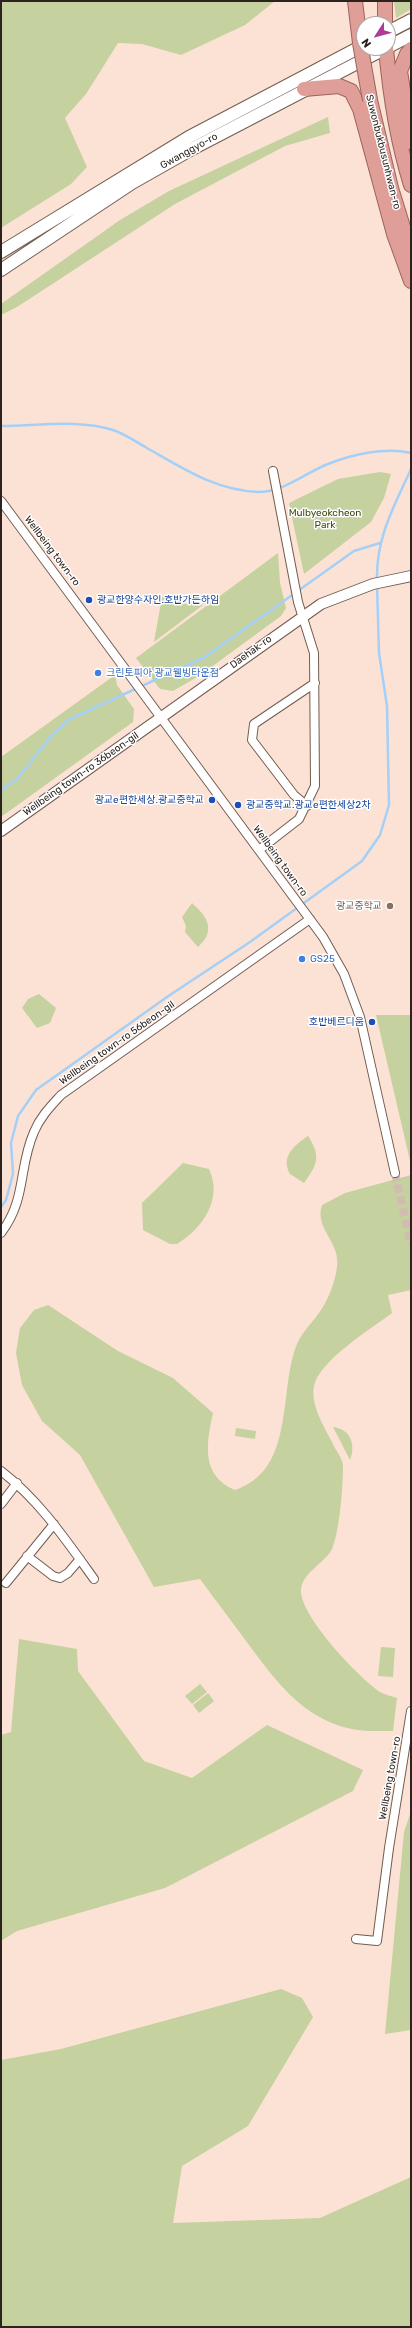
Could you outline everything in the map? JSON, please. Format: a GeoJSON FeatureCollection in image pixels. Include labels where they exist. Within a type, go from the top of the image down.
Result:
{"type":"FeatureCollection","features":[{"type":"Feature","properties":{"kind":"highway","name":"Suwonbukbusunhwan-ro"},"geometry":{"type":"LineString","coordinates":[[355,1],[357,16]]}},
{"type":"Feature","properties":{"kind":"highway"},"geometry":{"type":"LineString","coordinates":[[384,16],[385,1]]}},
{"type":"Feature","properties":{"kind":"highway"},"geometry":{"type":"LineString","coordinates":[[411,49],[407,54],[400,71],[411,142]]}},
{"type":"Feature","properties":{"kind":"highway","name":"Suwonbukbusunhwan-ro"},"geometry":{"type":"LineString","coordinates":[[364,56],[370,100],[389,180],[411,253]]}},
{"type":"Feature","properties":{"kind":"highway","name":"Suwonbukbusunhwan-ro"},"geometry":{"type":"LineString","coordinates":[[387,56],[389,89],[395,123],[411,185]]}},
{"type":"Feature","properties":{"kind":"highway"},"geometry":{"type":"LineString","coordinates":[[304,89],[339,86],[351,91],[360,109],[394,234],[411,281]]}},
{"type":"Feature","properties":{"kind":"main road"},"geometry":{"type":"LineString","coordinates":[[396,28],[411,20]]}},
{"type":"Feature","properties":{"kind":"main road","name":"Gwanggyo-ro"},"geometry":{"type":"LineString","coordinates":[[396,43],[411,35]]}},
{"type":"Feature","properties":{"kind":"main road","name":"Gwanggyo-ro"},"geometry":{"type":"LineString","coordinates":[[1,252],[189,137],[356,47]]}},
{"type":"Feature","properties":{"kind":"main road","name":"Gwanggyo-ro"},"geometry":{"type":"LineString","coordinates":[[1,270],[132,183],[304,89],[371,56]]}},
{"type":"Feature","properties":{"kind":"street"},"geometry":{"type":"LineString","coordinates":[[259,850],[290,828],[307,806],[315,786],[314,653],[298,602],[273,471]]}},
{"type":"Feature","properties":{"kind":"street","name":"Wellbeing town-ro"},"geometry":{"type":"LineString","coordinates":[[1,501],[304,910],[340,968],[353,994],[360,1017],[395,1173]]}},
{"type":"Feature","properties":{"kind":"street","name":"Daehak-ro"},"geometry":{"type":"LineString","coordinates":[[162,717],[302,616],[321,604],[387,580],[411,576]]}},
{"type":"Feature","properties":{"kind":"street"},"geometry":{"type":"LineString","coordinates":[[307,806],[294,795],[252,740],[251,734],[254,724],[315,683]]}},
{"type":"Feature","properties":{"kind":"street","name":"Wellbeing town-ro 36beon-gil"},"geometry":{"type":"LineString","coordinates":[[1,831],[162,717]]}},
{"type":"Feature","properties":{"kind":"street","name":"Wellbeing town-ro 56beon-gil"},"geometry":{"type":"LineString","coordinates":[[1,1234],[10,1222],[21,1192],[26,1156],[34,1132],[44,1113],[61,1095],[310,919]]}},
{"type":"Feature","properties":{"kind":"street"},"geometry":{"type":"LineString","coordinates":[[1,1471],[18,1483],[54,1524],[94,1579]]}},
{"type":"Feature","properties":{"kind":"street"},"geometry":{"type":"LineString","coordinates":[[1,1504],[18,1483]]}},
{"type":"Feature","properties":{"kind":"street"},"geometry":{"type":"LineString","coordinates":[[6,1583],[54,1524]]}},
{"type":"Feature","properties":{"kind":"street"},"geometry":{"type":"LineString","coordinates":[[28,1556],[53,1576],[60,1578],[80,1560]]}},
{"type":"Feature","properties":{"kind":"street","name":"Wellbeing town-ro"},"geometry":{"type":"LineString","coordinates":[[356,1939],[377,1942],[388,1848],[411,1711]]}},
{"type":"Feature","properties":{"kind":"green space"},"geometry":{"type":"Polygon","coordinates":[[[1,1],[275,1],[245,25],[181,55],[142,44],[118,43],[86,94],[65,118],[87,167],[71,184],[1,228],[1,1]]]}},
{"type":"Feature","properties":{"kind":"green space"},"geometry":{"type":"Polygon","coordinates":[[[394,1],[411,1],[411,9],[396,18],[394,1]]]}},
{"type":"Feature","properties":{"kind":"green space"},"geometry":{"type":"Polygon","coordinates":[[[328,117],[330,133],[285,146],[175,204],[17,307],[1,315],[1,304],[120,220],[169,191],[328,117]]]}},
{"type":"Feature","properties":{"kind":"green space","name":"Mulbyeokcheon Park"},"geometry":{"type":"Polygon","coordinates":[[[380,472],[391,474],[384,498],[371,522],[304,574],[289,503],[338,479],[380,472]]]}},
{"type":"Feature","properties":{"kind":"green space"},"geometry":{"type":"Polygon","coordinates":[[[278,553],[280,583],[286,608],[281,616],[199,676],[173,691],[160,689],[136,658],[278,553]]]}},
{"type":"Feature","properties":{"kind":"green space"},"geometry":{"type":"Polygon","coordinates":[[[162,597],[185,604],[203,605],[154,642],[162,597]]]}},
{"type":"Feature","properties":{"kind":"green space"},"geometry":{"type":"Polygon","coordinates":[[[115,675],[117,685],[134,709],[133,722],[1,817],[1,757],[115,675]]]}},
{"type":"Feature","properties":{"kind":"green space"},"geometry":{"type":"Polygon","coordinates":[[[192,903],[198,908],[208,924],[207,935],[198,947],[185,932],[186,926],[182,917],[192,903]]]}},
{"type":"Feature","properties":{"kind":"green space"},"geometry":{"type":"Polygon","coordinates":[[[39,994],[56,1008],[50,1023],[37,1028],[22,1008],[28,999],[39,994]]]}},
{"type":"Feature","properties":{"kind":"green space"},"geometry":{"type":"Polygon","coordinates":[[[376,1015],[411,1015],[411,1165],[376,1015]]]}},
{"type":"Feature","properties":{"kind":"green space"},"geometry":{"type":"Polygon","coordinates":[[[308,1136],[315,1149],[316,1160],[315,1165],[304,1183],[290,1174],[287,1168],[287,1162],[288,1156],[294,1147],[308,1136]]]}},
{"type":"Feature","properties":{"kind":"green space"},"geometry":{"type":"Polygon","coordinates":[[[183,1163],[209,1169],[213,1180],[214,1191],[208,1212],[195,1230],[177,1244],[170,1244],[143,1230],[142,1203],[183,1163]]]}},
{"type":"Feature","properties":{"kind":"green space"},"geometry":{"type":"Polygon","coordinates":[[[411,1175],[411,1290],[388,1295],[392,1313],[347,1346],[325,1366],[318,1376],[313,1394],[317,1410],[343,1465],[342,1484],[339,1519],[332,1549],[306,1578],[301,1589],[303,1600],[309,1614],[319,1629],[345,1660],[370,1685],[382,1693],[397,1698],[393,1731],[364,1731],[347,1728],[316,1715],[291,1696],[269,1671],[200,1579],[154,1587],[80,1455],[42,1421],[22,1385],[16,1353],[20,1328],[34,1310],[48,1305],[118,1351],[173,1378],[213,1413],[208,1447],[211,1468],[224,1484],[235,1490],[254,1480],[268,1465],[276,1447],[282,1427],[291,1363],[297,1344],[303,1333],[324,1306],[334,1280],[337,1267],[337,1258],[332,1243],[324,1229],[321,1214],[322,1205],[345,1193],[411,1175]]]}},
{"type":"Feature","properties":{"kind":"green space"},"geometry":{"type":"Polygon","coordinates":[[[333,1427],[339,1428],[348,1434],[352,1443],[352,1454],[350,1460],[333,1427]]]}},
{"type":"Feature","properties":{"kind":"green space"},"geometry":{"type":"Polygon","coordinates":[[[236,1428],[256,1431],[255,1439],[235,1436],[236,1428]]]}},
{"type":"Feature","properties":{"kind":"green space"},"geometry":{"type":"Polygon","coordinates":[[[19,1639],[77,1649],[78,1671],[144,1761],[192,1778],[267,1725],[363,1770],[353,1791],[165,1888],[17,1931],[1,1941],[1,1735],[11,1732],[19,1639]]]}},
{"type":"Feature","properties":{"kind":"green space"},"geometry":{"type":"Polygon","coordinates":[[[381,1647],[395,1648],[393,1677],[378,1676],[381,1647]]]}},
{"type":"Feature","properties":{"kind":"green space"},"geometry":{"type":"Polygon","coordinates":[[[200,1684],[207,1692],[192,1704],[185,1696],[200,1684]]]}},
{"type":"Feature","properties":{"kind":"green space"},"geometry":{"type":"Polygon","coordinates":[[[208,1693],[214,1701],[199,1713],[193,1705],[208,1693]]]}},
{"type":"Feature","properties":{"kind":"green space"},"geometry":{"type":"Polygon","coordinates":[[[411,1811],[411,2030],[385,2034],[404,1832],[411,1811]]]}},
{"type":"Feature","properties":{"kind":"green space"},"geometry":{"type":"Polygon","coordinates":[[[281,1989],[302,1998],[313,2017],[248,2126],[182,2166],[173,2223],[320,2218],[411,2177],[411,2327],[1,2327],[1,2060],[61,2049],[281,1989]]]}},
{"type":"Feature","properties":{"kind":"waterway"},"geometry":{"type":"LineString","coordinates":[[1,426],[72,424],[113,430],[187,471],[214,483],[242,490],[258,492],[286,486],[319,468],[348,457],[380,451],[401,451],[411,453]]}},
{"type":"Feature","properties":{"kind":"waterway"},"geometry":{"type":"LineString","coordinates":[[377,580],[377,564],[383,536],[387,523],[411,469]]}},
{"type":"Feature","properties":{"kind":"waterway"},"geometry":{"type":"LineString","coordinates":[[1,790],[17,779],[53,734],[70,719],[205,657],[354,551],[380,543]]}},
{"type":"Feature","properties":{"kind":"waterway"},"geometry":{"type":"LineString","coordinates":[[1,1207],[6,1200],[13,1174],[11,1143],[18,1116],[36,1090],[167,997],[250,942],[362,861],[380,835],[389,805],[387,706],[379,653],[377,585]]}},
{"type":"Feature","properties":{"kind":"tunnel"},"geometry":{"type":"LineString","coordinates":[[395,1173],[411,1245]]}},
{"type":"Feature","properties":{"kind":"place","name":"광교한양수자인.호반가든하임"},"geometry":{"type":"Point","coordinates":[89,600]}},
{"type":"Feature","properties":{"kind":"place","name":"크린토피아 광교웰빙타운점"},"geometry":{"type":"Point","coordinates":[98,673]}},
{"type":"Feature","properties":{"kind":"place","name":"광교e편한세상.광교중학교"},"geometry":{"type":"Point","coordinates":[212,800]}},
{"type":"Feature","properties":{"kind":"place","name":"광교중학교.광교e편한세상2차"},"geometry":{"type":"Point","coordinates":[238,805]}},
{"type":"Feature","properties":{"kind":"place","name":"광교중학교"},"geometry":{"type":"Point","coordinates":[390,906]}},
{"type":"Feature","properties":{"kind":"place","name":"GS25"},"geometry":{"type":"Point","coordinates":[302,959]}},
{"type":"Feature","properties":{"kind":"place","name":"호반베르디움"},"geometry":{"type":"Point","coordinates":[372,1022]}}]}
